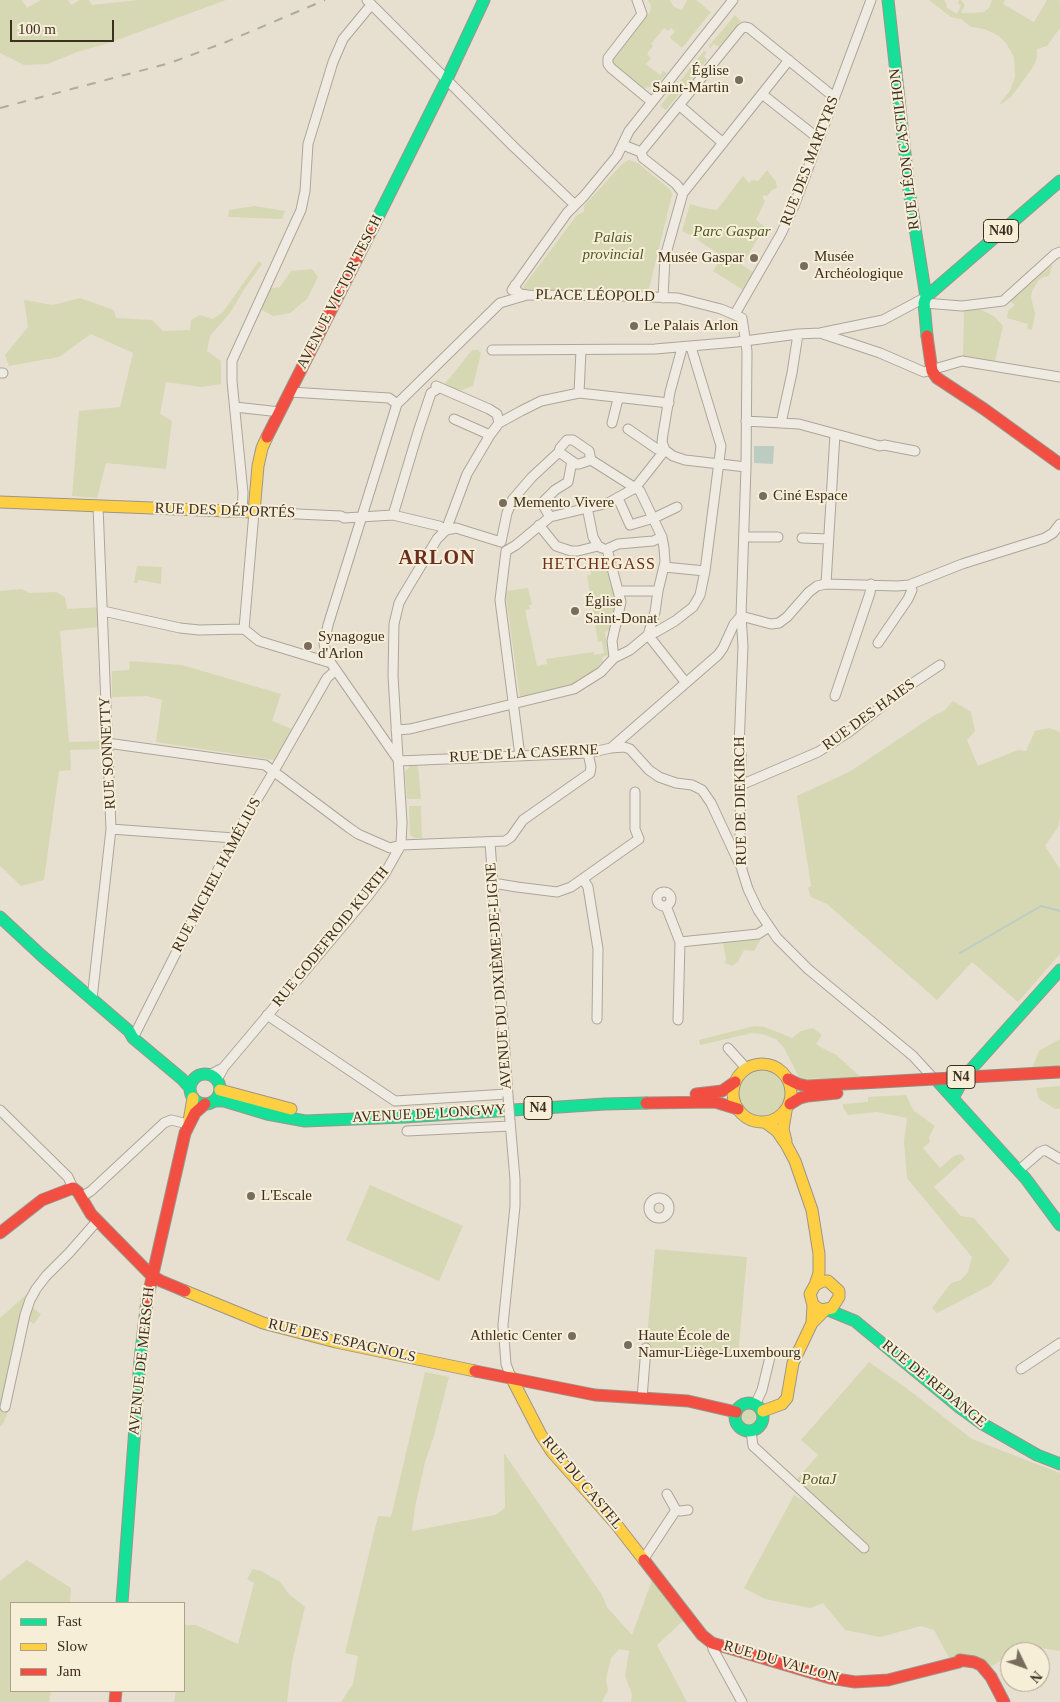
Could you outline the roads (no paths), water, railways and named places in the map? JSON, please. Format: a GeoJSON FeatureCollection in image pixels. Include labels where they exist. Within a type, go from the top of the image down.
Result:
{"type":"FeatureCollection","features":[{"type":"Feature","properties":{"kind":"main road","name":"AVENUE VICTOR TESCH"},"geometry":{"type":"LineString","coordinates":[[248,512],[255,494],[262,448],[447,79],[484,0]]}},
{"type":"Feature","properties":{"kind":"main road","name":"RUE LÉON CASTILHON"},"geometry":{"type":"LineString","coordinates":[[888,0],[909,190],[925,300],[929,356],[932,371]]}},
{"type":"Feature","properties":{"kind":"main road","name":"N40"},"geometry":{"type":"LineString","coordinates":[[925,300],[1060,181]]}},
{"type":"Feature","properties":{"kind":"main road"},"geometry":{"type":"LineString","coordinates":[[932,371],[937,378],[950,388],[981,407],[1060,464]]}},
{"type":"Feature","properties":{"kind":"main road","name":"RUE DES DÉPORTÉS"},"geometry":{"type":"LineString","coordinates":[[0,502],[248,512]]}},
{"type":"Feature","properties":{"kind":"main road","name":"AVENUE DE LONGWY"},"geometry":{"type":"LineString","coordinates":[[0,917],[133,1034],[182,1079],[192,1093]]}},
{"type":"Feature","properties":{"kind":"main road"},"geometry":{"type":"LineString","coordinates":[[953,1098],[965,1076],[1060,970]]}},
{"type":"Feature","properties":{"kind":"main road","name":"AVENUE DE LONGWY"},"geometry":{"type":"LineString","coordinates":[[133,1034],[180,1070],[211,1080],[232,1092],[274,1106],[343,1119]]}},
{"type":"Feature","properties":{"kind":"main road","name":"N4"},"geometry":{"type":"LineString","coordinates":[[605,1104],[716,1092],[735,1082],[746,1068],[755,1064],[774,1066],[782,1071],[788,1079],[807,1086],[862,1087],[1060,1079]]}},
{"type":"Feature","properties":{"kind":"main road","name":"N4"},"geometry":{"type":"LineString","coordinates":[[605,1104],[715,1102],[738,1109],[750,1120],[766,1122],[773,1120],[800,1098],[808,1096],[862,1087],[1060,1072]]}},
{"type":"Feature","properties":{"kind":"main road"},"geometry":{"type":"LineString","coordinates":[[939,1083],[965,1076]]}},
{"type":"Feature","properties":{"kind":"main road"},"geometry":{"type":"LineString","coordinates":[[786,1144],[784,1129],[792,1095],[788,1079]]}},
{"type":"Feature","properties":{"kind":"main road"},"geometry":{"type":"LineString","coordinates":[[192,1093],[193,1081],[211,1080]]}},
{"type":"Feature","properties":{"kind":"main road","name":"AVENUE DE MERSCH"},"geometry":{"type":"LineString","coordinates":[[188,1124],[195,1113],[210,1103],[211,1080]]}},
{"type":"Feature","properties":{"kind":"main road"},"geometry":{"type":"LineString","coordinates":[[735,1082],[733,1091],[738,1109]]}},
{"type":"Feature","properties":{"kind":"main road","name":"RUE DE DIEKIRCH"},"geometry":{"type":"LineString","coordinates":[[939,1083],[1018,1171],[1060,1224]]}},
{"type":"Feature","properties":{"kind":"main road","name":"AVENUE DE MERSCH"},"geometry":{"type":"LineString","coordinates":[[122,1602],[140,1360],[151,1275],[188,1124],[192,1093]]}},
{"type":"Feature","properties":{"kind":"main road","name":"N4"},"geometry":{"type":"LineString","coordinates":[[192,1093],[200,1104],[210,1103]]}},
{"type":"Feature","properties":{"kind":"main road","name":"AVENUE DE LONGWY"},"geometry":{"type":"LineString","coordinates":[[210,1103],[224,1101],[266,1114],[305,1121],[405,1117],[605,1104]]}},
{"type":"Feature","properties":{"kind":"main road"},"geometry":{"type":"LineString","coordinates":[[759,1407],[763,1422],[760,1426],[751,1431],[740,1428],[735,1418],[736,1412],[742,1405],[746,1403],[759,1407],[782,1404],[787,1398],[793,1364],[812,1323],[813,1304],[810,1294],[819,1273],[819,1254],[812,1210],[795,1161],[777,1131],[766,1122]]}},
{"type":"Feature","properties":{"kind":"main road"},"geometry":{"type":"LineString","coordinates":[[0,1233],[42,1200],[73,1188]]}},
{"type":"Feature","properties":{"kind":"main road","name":"RUE DES ESPAGNOLS"},"geometry":{"type":"LineString","coordinates":[[73,1188],[81,1197],[85,1206],[151,1275],[161,1282],[263,1323],[344,1344],[595,1395],[688,1401],[736,1412]]}},
{"type":"Feature","properties":{"kind":"main road"},"geometry":{"type":"LineString","coordinates":[[812,1323],[836,1305],[839,1297],[838,1288],[825,1272],[819,1254]]}},
{"type":"Feature","properties":{"kind":"main road"},"geometry":{"type":"LineString","coordinates":[[815,1285],[824,1281],[833,1283]]}},
{"type":"Feature","properties":{"kind":"main road","name":"RUE DE REDANGE"},"geometry":{"type":"LineString","coordinates":[[839,1297],[855,1321]]}},
{"type":"Feature","properties":{"kind":"main road"},"geometry":{"type":"LineString","coordinates":[[813,1304],[818,1309],[827,1310]]}},
{"type":"Feature","properties":{"kind":"main road","name":"RUE DE REDANGE"},"geometry":{"type":"LineString","coordinates":[[827,1310],[840,1313],[855,1321],[959,1407],[989,1428],[1037,1455],[1060,1464]]}},
{"type":"Feature","properties":{"kind":"main road","name":"RUE DU CASTEL"},"geometry":{"type":"LineString","coordinates":[[510,1377],[552,1452],[616,1524],[702,1635],[712,1643]]}},
{"type":"Feature","properties":{"kind":"main road","name":"RUE DE REDANGE"},"geometry":{"type":"LineString","coordinates":[[1016,1444],[1060,1459]]}},
{"type":"Feature","properties":{"kind":"main road","name":"RUE DU VALLON"},"geometry":{"type":"LineString","coordinates":[[712,1643],[830,1678],[855,1682],[888,1680],[959,1662],[960,1660],[974,1662],[982,1665],[991,1676],[1004,1702]]}},
{"type":"Feature","properties":{"kind":"street"},"geometry":{"type":"LineString","coordinates":[[637,0],[642,14],[608,58],[608,64],[614,72],[652,102]]}},
{"type":"Feature","properties":{"kind":"street"},"geometry":{"type":"LineString","coordinates":[[399,761],[333,667],[326,653],[324,643],[397,404],[494,307],[506,301],[514,286],[567,213],[617,156],[629,131],[733,0]]}},
{"type":"Feature","properties":{"kind":"street","name":"RUE DES MARTYRS"},"geometry":{"type":"LineString","coordinates":[[735,314],[781,234],[794,206],[871,0]]}},
{"type":"Feature","properties":{"kind":"street"},"geometry":{"type":"LineString","coordinates":[[244,629],[248,512],[242,493],[232,360],[301,210],[306,191],[308,144],[328,74],[343,39],[369,2],[575,205]]}},
{"type":"Feature","properties":{"kind":"street"},"geometry":{"type":"LineString","coordinates":[[641,152],[740,29],[744,27],[749,28],[834,97]]}},
{"type":"Feature","properties":{"kind":"street"},"geometry":{"type":"LineString","coordinates":[[663,298],[665,256],[683,193],[789,60]]}},
{"type":"Feature","properties":{"kind":"street"},"geometry":{"type":"LineString","coordinates":[[762,94],[819,139]]}},
{"type":"Feature","properties":{"kind":"street"},"geometry":{"type":"LineString","coordinates":[[679,105],[723,142]]}},
{"type":"Feature","properties":{"kind":"street"},"geometry":{"type":"LineString","coordinates":[[623,145],[641,152],[644,158],[676,184],[683,193]]}},
{"type":"Feature","properties":{"kind":"street"},"geometry":{"type":"LineString","coordinates":[[492,350],[656,349],[820,333],[883,320],[925,300],[962,306],[1002,301],[1058,252]]}},
{"type":"Feature","properties":{"kind":"street"},"geometry":{"type":"LineString","coordinates":[[514,286],[520,294],[528,295]]}},
{"type":"Feature","properties":{"kind":"street","name":"PLACE LÉOPOLD"},"geometry":{"type":"LineString","coordinates":[[506,301],[528,295],[663,298],[694,301],[735,314]]}},
{"type":"Feature","properties":{"kind":"street"},"geometry":{"type":"LineString","coordinates":[[735,314],[742,318],[746,341]]}},
{"type":"Feature","properties":{"kind":"street"},"geometry":{"type":"LineString","coordinates":[[820,333],[880,352],[925,372],[962,361],[1060,375]]}},
{"type":"Feature","properties":{"kind":"street"},"geometry":{"type":"LineString","coordinates":[[782,423],[794,365],[798,334]]}},
{"type":"Feature","properties":{"kind":"street","name":"RUE DE DIEKIRCH"},"geometry":{"type":"LineString","coordinates":[[746,341],[743,646],[739,747],[741,754],[740,836],[742,870],[758,910],[777,938],[808,969],[913,1056],[939,1083]]}},
{"type":"Feature","properties":{"kind":"street"},"geometry":{"type":"LineString","coordinates":[[665,450],[662,442],[668,403],[675,372],[686,347]]}},
{"type":"Feature","properties":{"kind":"street"},"geometry":{"type":"LineString","coordinates":[[396,730],[410,729],[574,689],[601,672],[614,658],[630,650],[648,635],[675,621],[693,607],[700,595],[705,571],[721,446],[686,347]]}},
{"type":"Feature","properties":{"kind":"street"},"geometry":{"type":"LineString","coordinates":[[579,393],[581,350]]}},
{"type":"Feature","properties":{"kind":"street"},"geometry":{"type":"LineString","coordinates":[[393,515],[431,393],[438,387],[497,414],[500,423],[541,400],[579,393],[668,403]]}},
{"type":"Feature","properties":{"kind":"street"},"geometry":{"type":"LineString","coordinates":[[290,392],[389,398],[397,404]]}},
{"type":"Feature","properties":{"kind":"street"},"geometry":{"type":"LineString","coordinates":[[612,423],[618,398]]}},
{"type":"Feature","properties":{"kind":"street"},"geometry":{"type":"LineString","coordinates":[[235,406],[280,412]]}},
{"type":"Feature","properties":{"kind":"street"},"geometry":{"type":"LineString","coordinates":[[454,418],[490,435]]}},
{"type":"Feature","properties":{"kind":"street"},"geometry":{"type":"LineString","coordinates":[[746,421],[802,425],[880,446],[884,445],[915,452]]}},
{"type":"Feature","properties":{"kind":"street","name":"RUE GODEFROID KURTH"},"geometry":{"type":"LineString","coordinates":[[211,1080],[368,896],[384,875],[401,845],[402,822],[393,676],[395,618],[404,594],[437,539],[446,530],[467,474],[490,435],[500,423]]}},
{"type":"Feature","properties":{"kind":"street"},"geometry":{"type":"LineString","coordinates":[[628,429],[657,449],[665,450],[673,456],[685,460],[746,467]]}},
{"type":"Feature","properties":{"kind":"street"},"geometry":{"type":"LineString","coordinates":[[826,584],[835,434]]}},
{"type":"Feature","properties":{"kind":"street"},"geometry":{"type":"LineString","coordinates":[[520,756],[515,704],[500,600],[506,551],[501,542],[507,513],[513,499],[559,452],[567,440],[573,440],[589,450],[591,460],[640,491],[662,537],[665,556],[664,567],[658,591],[656,612],[648,635]]}},
{"type":"Feature","properties":{"kind":"street"},"geometry":{"type":"LineString","coordinates":[[506,551],[516,546],[550,517],[608,502],[635,488],[665,450]]}},
{"type":"Feature","properties":{"kind":"street"},"geometry":{"type":"LineString","coordinates":[[559,452],[579,464],[591,460]]}},
{"type":"Feature","properties":{"kind":"street"},"geometry":{"type":"LineString","coordinates":[[550,517],[543,505],[544,500],[568,482],[572,461]]}},
{"type":"Feature","properties":{"kind":"street"},"geometry":{"type":"LineString","coordinates":[[242,493],[249,497],[255,494]]}},
{"type":"Feature","properties":{"kind":"street"},"geometry":{"type":"LineString","coordinates":[[618,498],[630,525],[654,518],[677,507]]}},
{"type":"Feature","properties":{"kind":"street"},"geometry":{"type":"LineString","coordinates":[[340,516],[355,515],[361,512],[366,504]]}},
{"type":"Feature","properties":{"kind":"street","name":"RUE SONNETTY"},"geometry":{"type":"LineString","coordinates":[[92,999],[112,829],[98,506]]}},
{"type":"Feature","properties":{"kind":"street"},"geometry":{"type":"LineString","coordinates":[[587,507],[593,537],[598,546]]}},
{"type":"Feature","properties":{"kind":"street","name":"RUE DES DÉPORTÉS"},"geometry":{"type":"LineString","coordinates":[[248,512],[340,516],[344,518],[393,515],[439,526],[446,530],[456,528],[501,542]]}},
{"type":"Feature","properties":{"kind":"street"},"geometry":{"type":"LineString","coordinates":[[742,616],[771,624],[779,623],[817,586],[826,584],[909,585],[962,564],[1045,538],[1053,533],[1060,524]]}},
{"type":"Feature","properties":{"kind":"street"},"geometry":{"type":"LineString","coordinates":[[539,525],[556,546],[578,551],[598,546],[607,549],[618,544],[653,541],[662,537]]}},
{"type":"Feature","properties":{"kind":"street"},"geometry":{"type":"LineString","coordinates":[[744,537],[778,537]]}},
{"type":"Feature","properties":{"kind":"street"},"geometry":{"type":"LineString","coordinates":[[802,538],[828,539]]}},
{"type":"Feature","properties":{"kind":"street"},"geometry":{"type":"LineString","coordinates":[[607,549],[620,602],[612,641],[614,658]]}},
{"type":"Feature","properties":{"kind":"street"},"geometry":{"type":"LineString","coordinates":[[664,567],[705,571]]}},
{"type":"Feature","properties":{"kind":"street"},"geometry":{"type":"LineString","coordinates":[[835,696],[871,584]]}},
{"type":"Feature","properties":{"kind":"street"},"geometry":{"type":"LineString","coordinates":[[878,643],[908,599],[912,590],[909,585]]}},
{"type":"Feature","properties":{"kind":"street"},"geometry":{"type":"LineString","coordinates":[[618,591],[658,591]]}},
{"type":"Feature","properties":{"kind":"street"},"geometry":{"type":"LineString","coordinates":[[103,611],[180,628],[199,630],[244,629],[259,641],[333,667]]}},
{"type":"Feature","properties":{"kind":"street","name":"RUE DE LA CASERNE"},"geometry":{"type":"LineString","coordinates":[[399,761],[588,753],[611,748],[718,655],[724,648],[734,624],[742,616]]}},
{"type":"Feature","properties":{"kind":"street"},"geometry":{"type":"LineString","coordinates":[[648,635],[686,683]]}},
{"type":"Feature","properties":{"kind":"street","name":"RUE DES HAIES"},"geometry":{"type":"LineString","coordinates":[[741,785],[818,752],[849,732],[904,689],[940,665]]}},
{"type":"Feature","properties":{"kind":"street","name":"RUE MICHEL HAMÉLIUS"},"geometry":{"type":"LineString","coordinates":[[133,1034],[234,838],[333,667]]}},
{"type":"Feature","properties":{"kind":"street"},"geometry":{"type":"LineString","coordinates":[[107,743],[265,765],[358,834],[390,848],[401,845],[505,841],[511,837],[523,820],[586,776],[591,770],[588,753]]}},
{"type":"Feature","properties":{"kind":"street"},"geometry":{"type":"LineString","coordinates":[[611,748],[624,747],[630,749],[649,770],[659,777],[692,785],[702,790],[711,803],[742,870]]}},
{"type":"Feature","properties":{"kind":"street"},"geometry":{"type":"LineString","coordinates":[[493,883],[557,892],[571,887],[639,839],[635,829],[635,792]]}},
{"type":"Feature","properties":{"kind":"street"},"geometry":{"type":"LineString","coordinates":[[112,829],[234,838]]}},
{"type":"Feature","properties":{"kind":"street"},"geometry":{"type":"LineString","coordinates":[[728,838],[740,836]]}},
{"type":"Feature","properties":{"kind":"street","name":"AVENUE DU DIXIÈME-DE-LIGNE"},"geometry":{"type":"LineString","coordinates":[[490,842],[507,1095],[515,1179],[503,1331],[506,1364],[510,1377]]}},
{"type":"Feature","properties":{"kind":"street"},"geometry":{"type":"LineString","coordinates":[[583,879],[588,887],[598,949],[597,1019]]}},
{"type":"Feature","properties":{"kind":"street"},"geometry":{"type":"LineString","coordinates":[[666,906],[680,942],[678,1020]]}},
{"type":"Feature","properties":{"kind":"street"},"geometry":{"type":"LineString","coordinates":[[680,942],[758,934],[769,927]]}},
{"type":"Feature","properties":{"kind":"street"},"geometry":{"type":"LineString","coordinates":[[267,1015],[395,1101],[507,1095]]}},
{"type":"Feature","properties":{"kind":"street"},"geometry":{"type":"LineString","coordinates":[[728,1048],[746,1068]]}},
{"type":"Feature","properties":{"kind":"street"},"geometry":{"type":"LineString","coordinates":[[0,1110],[68,1178],[73,1188]]}},
{"type":"Feature","properties":{"kind":"street"},"geometry":{"type":"LineString","coordinates":[[81,1197],[91,1191],[164,1123],[171,1120],[188,1124]]}},
{"type":"Feature","properties":{"kind":"street"},"geometry":{"type":"LineString","coordinates":[[407,1131],[510,1124]]}},
{"type":"Feature","properties":{"kind":"street"},"geometry":{"type":"LineString","coordinates":[[1018,1171],[1045,1150],[1060,1159]]}},
{"type":"Feature","properties":{"kind":"street"},"geometry":{"type":"LineString","coordinates":[[5,1408],[30,1300],[46,1276],[69,1254],[98,1220]]}},
{"type":"Feature","properties":{"kind":"street"},"geometry":{"type":"LineString","coordinates":[[1021,1370],[1060,1343]]}},
{"type":"Feature","properties":{"kind":"street"},"geometry":{"type":"LineString","coordinates":[[642,1398],[646,1348]]}},
{"type":"Feature","properties":{"kind":"street"},"geometry":{"type":"LineString","coordinates":[[759,1407],[770,1357]]}},
{"type":"Feature","properties":{"kind":"street"},"geometry":{"type":"LineString","coordinates":[[751,1431],[753,1446],[864,1548]]}},
{"type":"Feature","properties":{"kind":"street"},"geometry":{"type":"LineString","coordinates":[[667,1494],[676,1510]]}},
{"type":"Feature","properties":{"kind":"street"},"geometry":{"type":"LineString","coordinates":[[644,1560],[676,1510]]}},
{"type":"Feature","properties":{"kind":"street"},"geometry":{"type":"LineString","coordinates":[[676,1510],[688,1510]]}},
{"type":"Feature","properties":{"kind":"street","name":"RUE DU CASTEL"},"geometry":{"type":"LineString","coordinates":[[712,1643],[742,1702]]}},
{"type":"Feature","properties":{"kind":"waterway"},"geometry":{"type":"LineString","coordinates":[[960,953],[1041,906],[1060,911]]}},
{"type":"Feature","properties":{"kind":"railway"},"geometry":{"type":"LineString","coordinates":[[0,108],[170,63],[226,42],[325,0]]}},
{"type":"Feature","properties":{"kind":"place","name":"Église Saint-Martin"},"geometry":{"type":"Point","coordinates":[739,80]}},
{"type":"Feature","properties":{"kind":"place","name":"Musée Gaspar"},"geometry":{"type":"Point","coordinates":[754,258]}},
{"type":"Feature","properties":{"kind":"place","name":"Musée Archéologique"},"geometry":{"type":"Point","coordinates":[804,266]}},
{"type":"Feature","properties":{"kind":"place","name":"Le Palais Arlon"},"geometry":{"type":"Point","coordinates":[634,326]}},
{"type":"Feature","properties":{"kind":"place","name":"Ciné Espace"},"geometry":{"type":"Point","coordinates":[763,496]}},
{"type":"Feature","properties":{"kind":"place","name":"Memento Vivere"},"geometry":{"type":"Point","coordinates":[503,503]}},
{"type":"Feature","properties":{"kind":"place","name":"Église Saint-Donat"},"geometry":{"type":"Point","coordinates":[575,611]}},
{"type":"Feature","properties":{"kind":"place","name":"Synagogue d'Arlon"},"geometry":{"type":"Point","coordinates":[308,646]}},
{"type":"Feature","properties":{"kind":"place","name":"L'Escale"},"geometry":{"type":"Point","coordinates":[251,1196]}},
{"type":"Feature","properties":{"kind":"place","name":"Athletic Center"},"geometry":{"type":"Point","coordinates":[572,1336]}},
{"type":"Feature","properties":{"kind":"place","name":"Haute École de Namur-Liège-Luxembourg"},"geometry":{"type":"Point","coordinates":[628,1345]}},
{"type":"Feature","properties":{"kind":"district","name":"ARLON"},"geometry":{"type":"Point","coordinates":[437,559]}},
{"type":"Feature","properties":{"kind":"district","name":"HETCHEGASS"},"geometry":{"type":"Point","coordinates":[599,565]}},
{"type":"Feature","properties":{"kind":"park label","name":"Parc Gaspar"},"geometry":{"type":"Point","coordinates":[732,232]}},
{"type":"Feature","properties":{"kind":"park label","name":"Palais provincial"},"geometry":{"type":"Point","coordinates":[613,246]}},
{"type":"Feature","properties":{"kind":"park label","name":"PotaJ"},"geometry":{"type":"Point","coordinates":[819,1480]}}]}
